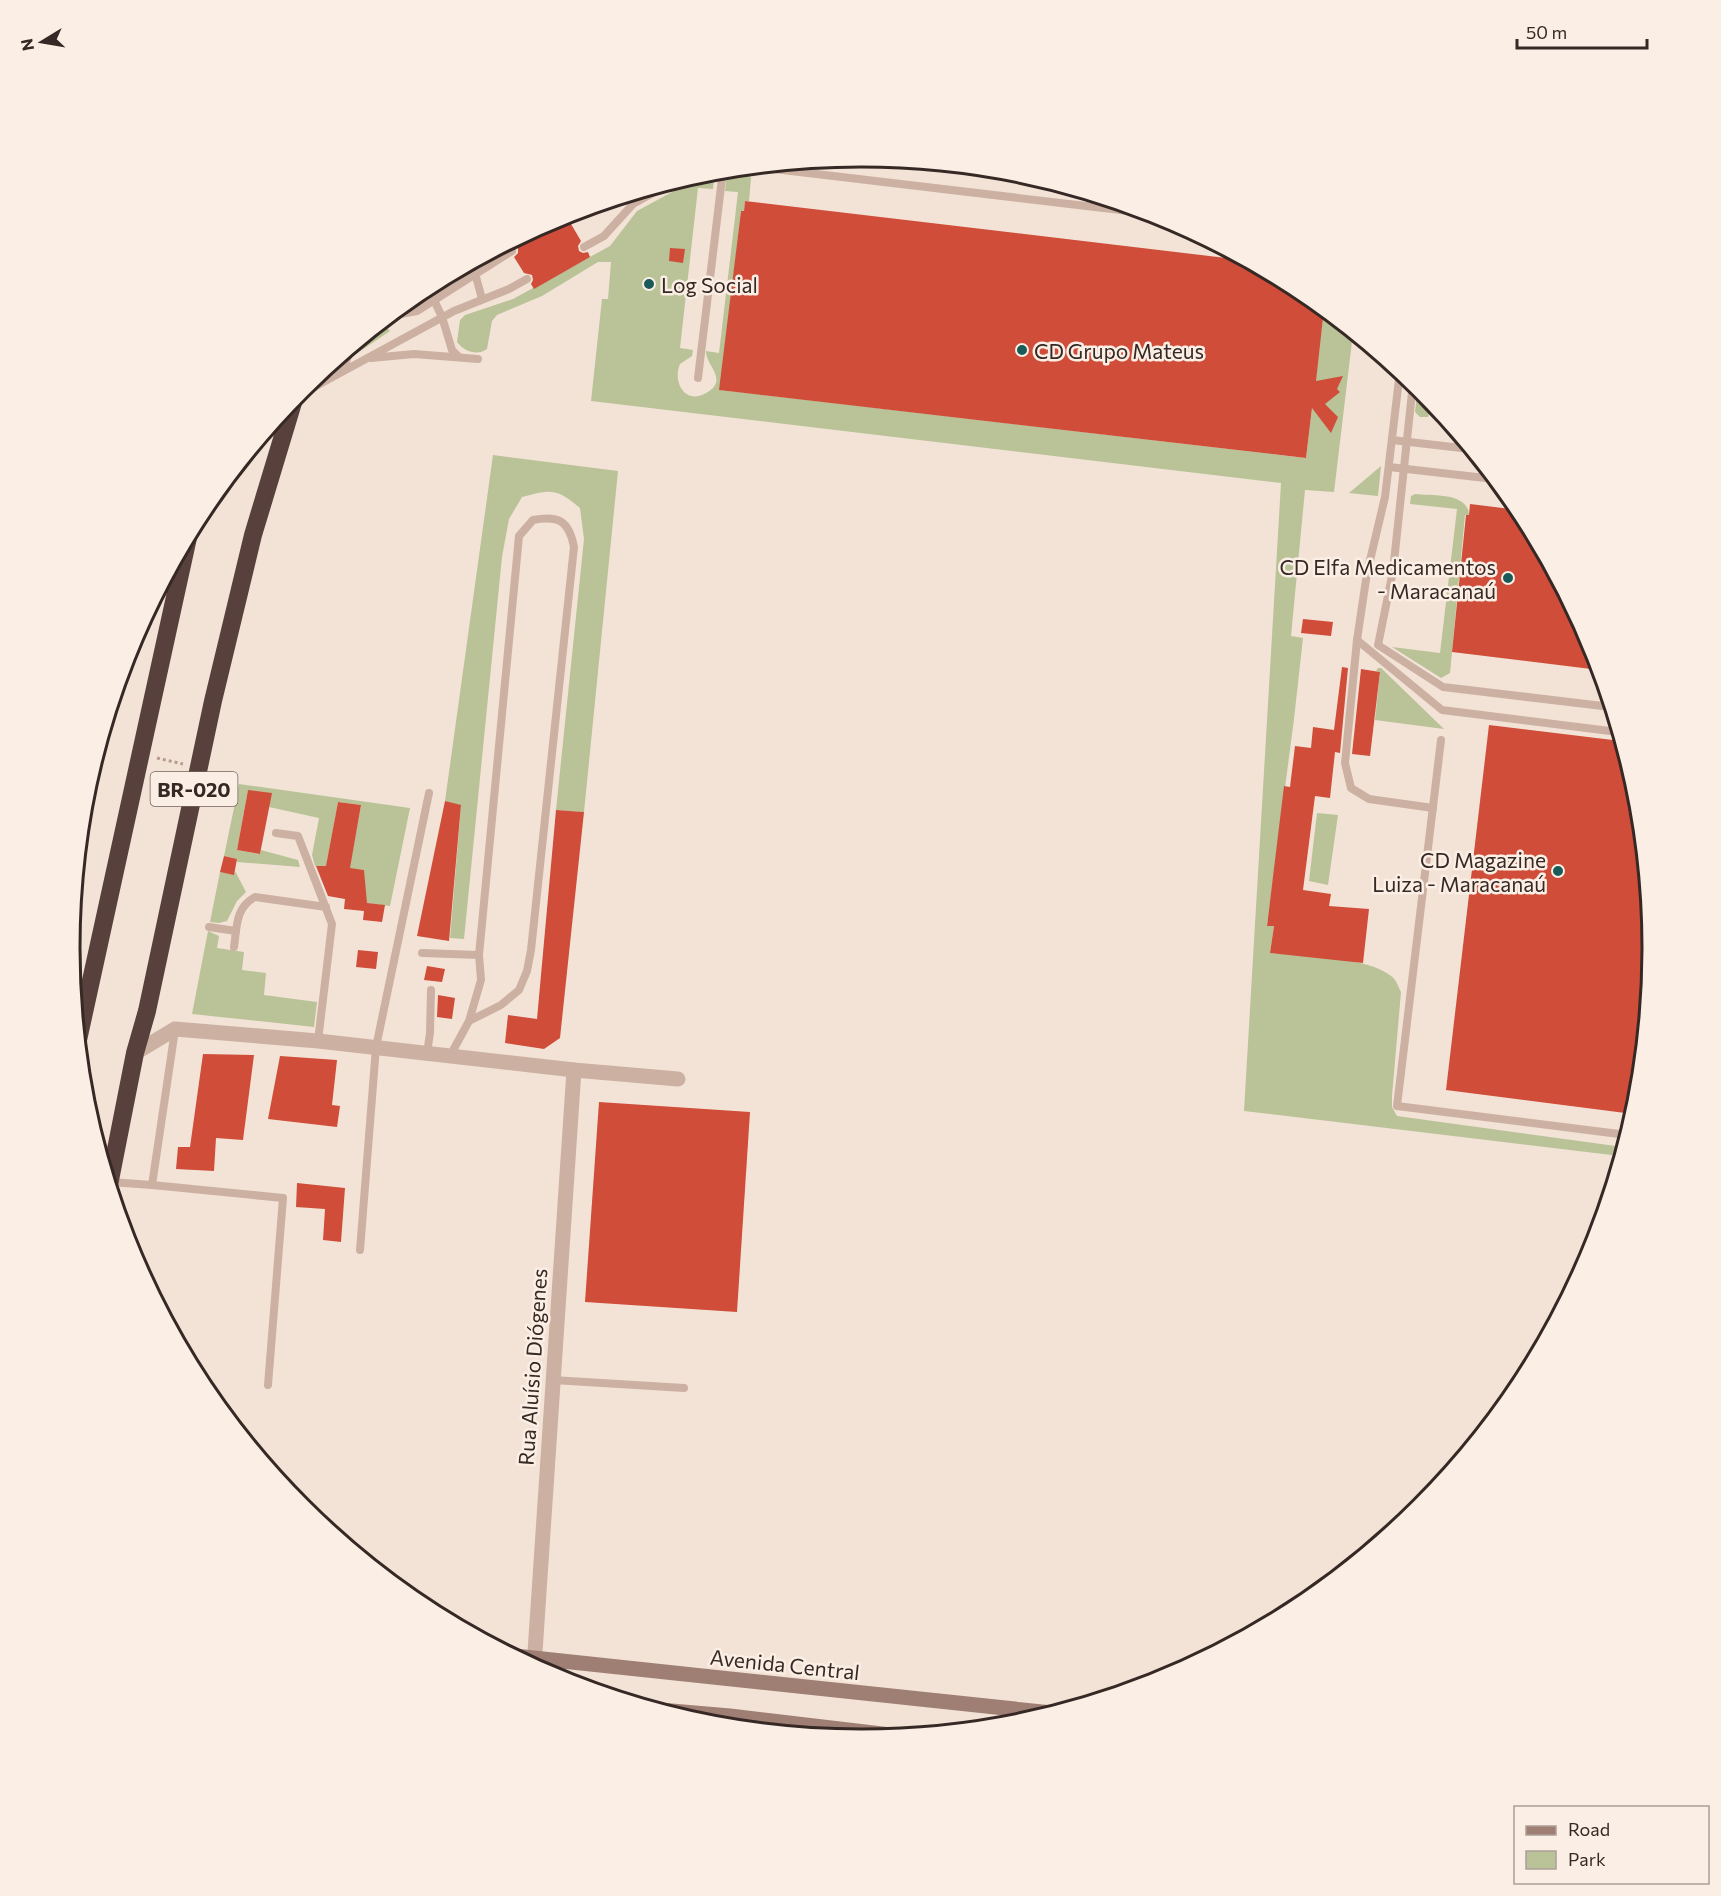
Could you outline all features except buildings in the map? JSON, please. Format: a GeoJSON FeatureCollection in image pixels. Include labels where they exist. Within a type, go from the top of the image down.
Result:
{"type":"FeatureCollection","features":[{"type":"Feature","properties":{"kind":"highway","name":"BR-020"},"geometry":{"type":"LineString","coordinates":[[112,1169],[135,1053],[147,1011],[199,767],[253,536],[288,417]]}},
{"type":"Feature","properties":{"kind":"highway","name":"BR-020"},"geometry":{"type":"LineString","coordinates":[[83,1018],[181,563]]}},
{"type":"Feature","properties":{"kind":"street"},"geometry":{"type":"LineString","coordinates":[[135,1053],[175,1029],[318,1041],[573,1070],[678,1079]]}},
{"type":"Feature","properties":{"kind":"street","name":"Rua Aluísio Diógenes"},"geometry":{"type":"LineString","coordinates":[[534,1657],[573,1070]]}},
{"type":"Feature","properties":{"kind":"street","name":"Avenida Central"},"geometry":{"type":"LineString","coordinates":[[548,1663],[1027,1711]]}},
{"type":"Feature","properties":{"kind":"lane"},"geometry":{"type":"LineString","coordinates":[[790,171],[1116,209]]}},
{"type":"Feature","properties":{"kind":"lane"},"geometry":{"type":"LineString","coordinates":[[698,378],[722,180]]}},
{"type":"Feature","properties":{"kind":"lane"},"geometry":{"type":"LineString","coordinates":[[584,247],[604,236],[633,204],[644,198]]}},
{"type":"Feature","properties":{"kind":"lane"},"geometry":{"type":"LineString","coordinates":[[406,313],[434,300],[512,250]]}},
{"type":"Feature","properties":{"kind":"lane"},"geometry":{"type":"LineString","coordinates":[[473,270],[482,299]]}},
{"type":"Feature","properties":{"kind":"lane"},"geometry":{"type":"LineString","coordinates":[[324,381],[442,317],[528,279]]}},
{"type":"Feature","properties":{"kind":"lane"},"geometry":{"type":"LineString","coordinates":[[435,294],[434,300],[452,350],[458,356]]}},
{"type":"Feature","properties":{"kind":"lane"},"geometry":{"type":"LineString","coordinates":[[365,359],[394,354],[458,356],[478,359]]}},
{"type":"Feature","properties":{"kind":"lane"},"geometry":{"type":"LineString","coordinates":[[343,371],[346,361]]}},
{"type":"Feature","properties":{"kind":"lane"},"geometry":{"type":"LineString","coordinates":[[1399,383],[1385,497],[1367,573],[1357,640],[1345,763],[1351,788],[1369,799],[1433,808]]}},
{"type":"Feature","properties":{"kind":"lane"},"geometry":{"type":"LineString","coordinates":[[1412,395],[1393,571],[1378,645],[1443,687],[1603,706]]}},
{"type":"Feature","properties":{"kind":"lane"},"geometry":{"type":"LineString","coordinates":[[1392,440],[1460,448]]}},
{"type":"Feature","properties":{"kind":"lane"},"geometry":{"type":"LineString","coordinates":[[1389,467],[1484,478]]}},
{"type":"Feature","properties":{"kind":"lane"},"geometry":{"type":"LineString","coordinates":[[450,1056],[469,1020],[481,980],[479,955],[519,536],[532,519],[546,517],[560,520],[566,525],[571,531],[574,548],[531,950],[527,971],[519,990],[501,1005],[469,1020]]}},
{"type":"Feature","properties":{"kind":"lane"},"geometry":{"type":"LineString","coordinates":[[1357,640],[1442,710],[1610,731]]}},
{"type":"Feature","properties":{"kind":"lane"},"geometry":{"type":"LineString","coordinates":[[1441,740],[1397,1106],[1619,1134]]}},
{"type":"Feature","properties":{"kind":"lane"},"geometry":{"type":"LineString","coordinates":[[360,1250],[376,1047],[429,793]]}},
{"type":"Feature","properties":{"kind":"lane"},"geometry":{"type":"LineString","coordinates":[[276,833],[298,836],[332,924],[318,1041]]}},
{"type":"Feature","properties":{"kind":"lane"},"geometry":{"type":"LineString","coordinates":[[234,947],[239,912],[246,902],[255,897],[326,907]]}},
{"type":"Feature","properties":{"kind":"lane"},"geometry":{"type":"LineString","coordinates":[[209,927],[236,931]]}},
{"type":"Feature","properties":{"kind":"lane"},"geometry":{"type":"LineString","coordinates":[[422,953],[479,955]]}},
{"type":"Feature","properties":{"kind":"lane"},"geometry":{"type":"LineString","coordinates":[[427,1053],[431,990]]}},
{"type":"Feature","properties":{"kind":"lane"},"geometry":{"type":"LineString","coordinates":[[152,1185],[175,1029]]}},
{"type":"Feature","properties":{"kind":"lane"},"geometry":{"type":"LineString","coordinates":[[116,1183],[283,1198],[268,1385]]}},
{"type":"Feature","properties":{"kind":"lane"},"geometry":{"type":"LineString","coordinates":[[553,1380],[684,1388]]}},
{"type":"Feature","properties":{"kind":"path"},"geometry":{"type":"LineString","coordinates":[[141,754],[199,767]]}},
{"type":"Feature","properties":{"kind":"green space"},"geometry":{"type":"Polygon","coordinates":[[[749,175],[751,178],[749,201],[745,201],[744,211],[741,211],[720,390],[1306,458],[1323,319],[1352,342],[1334,492],[1305,490],[1291,636],[1303,638],[1267,925],[1274,926],[1270,953],[1351,961],[1381,970],[1394,979],[1401,992],[1392,1096],[1392,1107],[1397,1116],[1616,1146],[1613,1155],[1244,1111],[1281,483],[591,401],[602,299],[608,299],[611,262],[598,262],[542,296],[497,315],[492,321],[487,349],[471,352],[457,342],[460,320],[465,315],[513,299],[610,246],[637,211],[676,190],[714,181],[713,189],[698,188],[680,348],[693,350],[692,356],[680,364],[678,371],[679,385],[687,394],[699,396],[706,393],[716,383],[715,372],[706,351],[719,353],[738,192],[725,191],[726,179],[749,175]]]}},
{"type":"Feature","properties":{"kind":"green space"},"geometry":{"type":"Polygon","coordinates":[[[386,327],[390,331],[353,356],[386,327]]]}},
{"type":"Feature","properties":{"kind":"green space"},"geometry":{"type":"Polygon","coordinates":[[[1416,400],[1429,413],[1428,417],[1420,417],[1415,412],[1416,400]]]}},
{"type":"Feature","properties":{"kind":"green space"},"geometry":{"type":"Polygon","coordinates":[[[493,455],[618,471],[584,812],[556,810],[584,539],[580,508],[559,494],[540,493],[522,497],[509,519],[502,557],[464,939],[450,938],[461,806],[445,801],[493,455]]]}},
{"type":"Feature","properties":{"kind":"green space"},"geometry":{"type":"Polygon","coordinates":[[[1381,466],[1378,496],[1349,493],[1381,466]]]}},
{"type":"Feature","properties":{"kind":"green space"},"geometry":{"type":"Polygon","coordinates":[[[1415,494],[1439,495],[1456,499],[1463,502],[1469,515],[1465,515],[1450,673],[1441,678],[1392,647],[1440,653],[1457,509],[1410,504],[1411,496],[1415,494]]]}},
{"type":"Feature","properties":{"kind":"green space"},"geometry":{"type":"Polygon","coordinates":[[[1381,668],[1444,729],[1375,720],[1380,672],[1376,671],[1381,668]]]}},
{"type":"Feature","properties":{"kind":"green space"},"geometry":{"type":"Polygon","coordinates":[[[239,784],[410,808],[390,906],[365,903],[364,870],[315,866],[312,855],[319,818],[269,807],[248,790],[237,850],[260,854],[261,850],[298,860],[300,867],[237,862],[237,859],[224,856],[239,784]],[[338,802],[327,862],[350,865],[361,805],[338,802]]]}},
{"type":"Feature","properties":{"kind":"green space"},"geometry":{"type":"Polygon","coordinates":[[[1317,813],[1338,815],[1328,885],[1309,881],[1317,813]]]}},
{"type":"Feature","properties":{"kind":"green space"},"geometry":{"type":"Polygon","coordinates":[[[235,871],[246,892],[237,901],[227,921],[210,922],[220,872],[234,874],[235,871]]]}},
{"type":"Feature","properties":{"kind":"green space"},"geometry":{"type":"Polygon","coordinates":[[[208,931],[219,936],[217,948],[244,952],[242,970],[266,973],[264,995],[317,1002],[314,1027],[192,1014],[208,931]]]}},
{"type":"Feature","properties":{"kind":"place","name":"Log Social"},"geometry":{"type":"Point","coordinates":[649,284]}},
{"type":"Feature","properties":{"kind":"place","name":"CD Grupo Mateus"},"geometry":{"type":"Point","coordinates":[1022,350]}},
{"type":"Feature","properties":{"kind":"place","name":"CD Elfa Medicamentos - Maracanaú"},"geometry":{"type":"Point","coordinates":[1508,578]}},
{"type":"Feature","properties":{"kind":"place","name":"CD Magazine Luiza - Maracanaú"},"geometry":{"type":"Point","coordinates":[1558,871]}}]}
